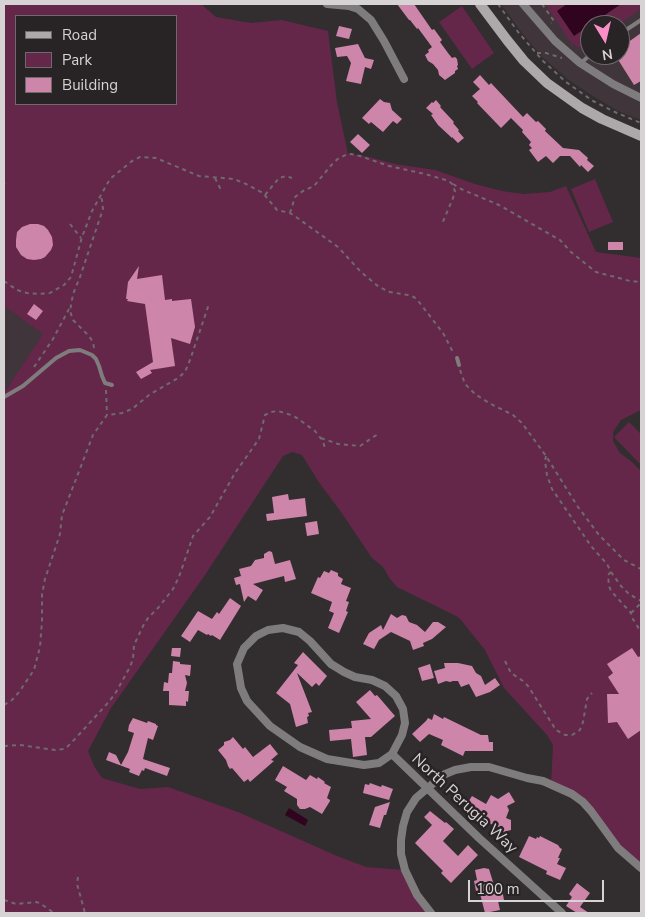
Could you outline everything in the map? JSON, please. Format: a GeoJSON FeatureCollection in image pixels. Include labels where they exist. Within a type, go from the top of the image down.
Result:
{"type":"FeatureCollection","features":[{"type":"Feature","properties":{"kind":"main road"},"geometry":{"type":"LineString","coordinates":[[480,4],[524,62],[547,83],[582,108],[641,136]]}},
{"type":"Feature","properties":{"kind":"street"},"geometry":{"type":"LineString","coordinates":[[326,4],[349,6],[358,9],[371,20],[404,79]]}},
{"type":"Feature","properties":{"kind":"street"},"geometry":{"type":"LineString","coordinates":[[523,4],[555,41],[580,64]]}},
{"type":"Feature","properties":{"kind":"street"},"geometry":{"type":"LineString","coordinates":[[582,65],[641,98]]}},
{"type":"Feature","properties":{"kind":"street","name":"North Perugia Way"},"geometry":{"type":"LineString","coordinates":[[283,628],[299,632],[331,664],[355,677],[372,680],[385,686],[396,696],[403,708],[405,723],[402,735],[392,754],[379,762],[364,765],[327,759],[300,748],[270,726],[248,701],[241,688],[237,664],[244,648],[256,636],[268,630],[283,628]]}},
{"type":"Feature","properties":{"kind":"street","name":"North Perugia Way"},"geometry":{"type":"LineString","coordinates":[[392,754],[479,838],[562,913]]}},
{"type":"Feature","properties":{"kind":"street"},"geometry":{"type":"LineString","coordinates":[[431,913],[417,895],[406,870],[401,847],[403,826],[407,812],[416,798],[443,776],[455,770],[471,767],[489,767],[542,781],[572,794],[583,802],[598,819],[618,848],[641,868]]}},
{"type":"Feature","properties":{"kind":"lane"},"geometry":{"type":"LineString","coordinates":[[630,27],[641,20]]}},
{"type":"Feature","properties":{"kind":"lane"},"geometry":{"type":"LineString","coordinates":[[4,397],[23,386],[56,358],[69,351],[80,350],[92,355],[100,366],[105,382],[112,385]]}},
{"type":"Feature","properties":{"kind":"lane"},"geometry":{"type":"LineString","coordinates":[[457,358],[459,365]]}},
{"type":"Feature","properties":{"kind":"path"},"geometry":{"type":"LineString","coordinates":[[498,4],[536,53],[566,82],[593,101],[617,114],[641,123]]}},
{"type":"Feature","properties":{"kind":"path"},"geometry":{"type":"LineString","coordinates":[[542,4],[554,21],[549,24]]}},
{"type":"Feature","properties":{"kind":"path"},"geometry":{"type":"LineString","coordinates":[[536,53],[546,53]]}},
{"type":"Feature","properties":{"kind":"path"},"geometry":{"type":"LineString","coordinates":[[290,214],[295,197],[314,186],[339,158],[348,154],[360,156],[449,182],[499,205],[560,240],[571,252],[596,272],[630,282],[641,282]]}},
{"type":"Feature","properties":{"kind":"path"},"geometry":{"type":"LineString","coordinates":[[4,281],[17,290],[39,294],[50,292],[64,285],[71,277],[92,211],[110,179],[132,161],[140,157],[156,158],[192,174],[234,179],[255,188],[265,195],[277,210],[290,214],[338,247],[361,272],[379,287],[390,292],[414,297],[443,333],[457,358]]}},
{"type":"Feature","properties":{"kind":"path"},"geometry":{"type":"LineString","coordinates":[[265,195],[280,178],[286,176],[292,178]]}},
{"type":"Feature","properties":{"kind":"path"},"geometry":{"type":"LineString","coordinates":[[215,178],[222,192]]}},
{"type":"Feature","properties":{"kind":"path"},"geometry":{"type":"LineString","coordinates":[[442,224],[455,191],[449,182]]}},
{"type":"Feature","properties":{"kind":"path"},"geometry":{"type":"LineString","coordinates":[[34,367],[53,339],[70,307],[103,209],[100,195]]}},
{"type":"Feature","properties":{"kind":"path"},"geometry":{"type":"LineString","coordinates":[[70,224],[82,238]]}},
{"type":"Feature","properties":{"kind":"path"},"geometry":{"type":"LineString","coordinates":[[107,415],[122,413],[132,409],[149,395],[185,372],[208,304]]}},
{"type":"Feature","properties":{"kind":"path"},"geometry":{"type":"LineString","coordinates":[[70,307],[73,320],[90,336],[93,342],[94,350],[92,355]]}},
{"type":"Feature","properties":{"kind":"path"},"geometry":{"type":"LineString","coordinates":[[459,365],[463,380],[470,390],[513,415],[522,423],[597,532],[624,560],[641,569]]}},
{"type":"Feature","properties":{"kind":"path"},"geometry":{"type":"LineString","coordinates":[[4,705],[19,692],[34,670],[40,648],[42,594],[45,579],[60,534],[62,515],[78,471],[93,435],[107,415],[105,382]]}},
{"type":"Feature","properties":{"kind":"path"},"geometry":{"type":"LineString","coordinates":[[4,746],[63,749],[74,740],[110,700],[130,667],[133,659],[134,645],[143,626],[173,589],[193,536],[210,518],[235,473],[260,436],[266,415],[270,412],[278,411],[292,415],[315,431],[326,449]]}},
{"type":"Feature","properties":{"kind":"path"},"geometry":{"type":"LineString","coordinates":[[321,438],[338,444],[360,446],[378,434]]}},
{"type":"Feature","properties":{"kind":"path"},"geometry":{"type":"LineString","coordinates":[[546,456],[547,475],[552,489],[591,546],[607,564],[620,586],[641,602],[630,614]]}},
{"type":"Feature","properties":{"kind":"path"},"geometry":{"type":"LineString","coordinates":[[611,572],[608,575],[611,592],[630,614],[641,632]]}},
{"type":"Feature","properties":{"kind":"path"},"geometry":{"type":"LineString","coordinates":[[505,661],[511,673],[528,686],[556,730],[565,735],[572,735],[580,730],[587,699],[592,693]]}},
{"type":"Feature","properties":{"kind":"path"},"geometry":{"type":"LineString","coordinates":[[78,877],[77,884],[85,913]]}},
{"type":"Feature","properties":{"kind":"path"},"geometry":{"type":"LineString","coordinates":[[4,900],[16,904],[37,902],[54,913]]}},
{"type":"Feature","properties":{"kind":"shaded area"},"geometry":{"type":"Polygon","coordinates":[[[501,4],[641,4],[641,120],[618,111],[593,96],[570,81],[542,57],[501,4]]]}},
{"type":"Feature","properties":{"kind":"shaded area"},"geometry":{"type":"Polygon","coordinates":[[[567,4],[621,4],[605,15],[580,15],[580,32],[574,36],[557,11],[567,4]]]}},
{"type":"Feature","properties":{"kind":"shaded area"},"geometry":{"type":"Polygon","coordinates":[[[4,306],[44,334],[4,392],[4,306]]]}},
{"type":"Feature","properties":{"kind":"shaded area"},"geometry":{"type":"Polygon","coordinates":[[[289,808],[308,820],[305,826],[285,815],[289,808]]]}},
{"type":"Feature","properties":{"kind":"green space"},"geometry":{"type":"Polygon","coordinates":[[[4,4],[201,4],[216,17],[251,23],[282,20],[328,31],[337,102],[348,154],[435,170],[502,191],[523,194],[550,192],[566,186],[596,252],[641,258],[641,410],[621,420],[613,432],[613,441],[620,453],[641,471],[641,868],[628,858],[591,811],[551,785],[553,745],[547,735],[504,688],[485,650],[461,620],[397,587],[383,567],[372,558],[302,455],[292,452],[283,456],[205,575],[111,708],[88,751],[94,766],[102,778],[140,789],[168,787],[238,812],[366,867],[405,870],[430,913],[4,913],[4,392],[43,334],[4,306],[4,4]]]}},
{"type":"Feature","properties":{"kind":"green space"},"geometry":{"type":"Polygon","coordinates":[[[545,4],[641,4],[641,9],[630,17],[630,15],[580,15],[580,48],[571,43],[545,4]]]}},
{"type":"Feature","properties":{"kind":"green space"},"geometry":{"type":"Polygon","coordinates":[[[462,6],[494,53],[472,69],[439,22],[462,6]]]}},
{"type":"Feature","properties":{"kind":"green space"},"geometry":{"type":"Polygon","coordinates":[[[595,179],[613,222],[589,232],[571,189],[595,179]]]}},
{"type":"Feature","properties":{"kind":"green space"},"geometry":{"type":"Polygon","coordinates":[[[629,422],[641,434],[641,465],[614,437],[629,422]]]}},
{"type":"Feature","properties":{"kind":"building"},"geometry":{"type":"Polygon","coordinates":[[[397,4],[414,4],[432,30],[434,29],[442,40],[440,42],[448,53],[452,58],[455,57],[457,59],[458,69],[455,73],[445,80],[439,75],[438,70],[428,61],[425,55],[432,47],[397,4]]]}},
{"type":"Feature","properties":{"kind":"building"},"geometry":{"type":"Polygon","coordinates":[[[339,26],[352,29],[349,39],[336,36],[339,26]]]}},
{"type":"Feature","properties":{"kind":"building"},"geometry":{"type":"Polygon","coordinates":[[[641,33],[641,81],[634,85],[621,65],[630,65],[630,41],[641,33]]]}},
{"type":"Feature","properties":{"kind":"building"},"geometry":{"type":"Polygon","coordinates":[[[358,44],[365,58],[374,60],[371,69],[365,67],[361,84],[346,81],[351,63],[347,56],[337,57],[335,48],[358,44]]]}},
{"type":"Feature","properties":{"kind":"building"},"geometry":{"type":"Polygon","coordinates":[[[480,75],[489,85],[491,83],[523,117],[527,113],[536,122],[538,121],[546,129],[545,131],[563,148],[579,150],[594,166],[588,172],[581,165],[580,167],[570,156],[560,156],[553,163],[546,156],[538,162],[529,150],[532,148],[529,145],[531,142],[522,132],[523,130],[511,118],[501,128],[472,96],[480,89],[473,82],[480,75]]]}},
{"type":"Feature","properties":{"kind":"building"},"geometry":{"type":"Polygon","coordinates":[[[380,99],[390,103],[392,110],[402,119],[397,124],[393,121],[383,132],[371,122],[369,124],[362,118],[380,99]]]}},
{"type":"Feature","properties":{"kind":"building"},"geometry":{"type":"Polygon","coordinates":[[[436,100],[464,138],[458,143],[438,125],[431,115],[433,114],[426,108],[436,100]]]}},
{"type":"Feature","properties":{"kind":"building"},"geometry":{"type":"Polygon","coordinates":[[[358,134],[370,145],[362,153],[350,142],[358,134]]]}},
{"type":"Feature","properties":{"kind":"building"},"geometry":{"type":"Polygon","coordinates":[[[30,224],[44,226],[52,237],[53,245],[51,250],[41,259],[27,259],[21,255],[16,247],[17,232],[22,227],[30,224]]]}},
{"type":"Feature","properties":{"kind":"building"},"geometry":{"type":"Polygon","coordinates":[[[608,242],[623,242],[623,250],[608,250],[608,242]]]}},
{"type":"Feature","properties":{"kind":"building"},"geometry":{"type":"Polygon","coordinates":[[[139,266],[137,279],[162,275],[165,300],[191,299],[195,327],[190,344],[171,338],[175,366],[150,370],[152,373],[141,379],[136,372],[153,362],[145,304],[127,301],[128,299],[126,299],[128,282],[139,266]]]}},
{"type":"Feature","properties":{"kind":"building"},"geometry":{"type":"Polygon","coordinates":[[[34,304],[43,311],[36,320],[27,314],[34,304]]]}},
{"type":"Feature","properties":{"kind":"building"},"geometry":{"type":"Polygon","coordinates":[[[288,494],[289,500],[305,498],[307,516],[267,521],[266,514],[274,513],[272,497],[288,494]]]}},
{"type":"Feature","properties":{"kind":"building"},"geometry":{"type":"Polygon","coordinates":[[[317,521],[319,534],[307,536],[305,523],[317,521]]]}},
{"type":"Feature","properties":{"kind":"building"},"geometry":{"type":"Polygon","coordinates":[[[269,551],[272,552],[275,564],[290,560],[296,579],[285,582],[284,576],[253,584],[263,590],[256,601],[248,596],[244,602],[240,584],[236,585],[234,578],[241,576],[239,569],[251,566],[255,560],[264,558],[264,554],[269,551]]]}},
{"type":"Feature","properties":{"kind":"building"},"geometry":{"type":"Polygon","coordinates":[[[331,570],[338,573],[338,576],[343,579],[341,584],[351,588],[346,601],[349,602],[346,611],[348,612],[339,633],[328,628],[334,613],[329,611],[332,602],[311,593],[318,577],[320,578],[324,571],[329,573],[331,570]]]}},
{"type":"Feature","properties":{"kind":"building"},"geometry":{"type":"Polygon","coordinates":[[[230,598],[241,606],[220,640],[198,630],[190,642],[181,636],[198,611],[212,619],[217,612],[219,614],[230,598]]]}},
{"type":"Feature","properties":{"kind":"building"},"geometry":{"type":"Polygon","coordinates":[[[391,614],[397,618],[402,615],[406,616],[409,622],[417,625],[425,632],[433,622],[438,622],[446,627],[432,639],[423,643],[424,646],[413,650],[410,641],[391,632],[379,640],[374,649],[363,644],[369,633],[381,625],[383,630],[391,614]]]}},
{"type":"Feature","properties":{"kind":"building"},"geometry":{"type":"Polygon","coordinates":[[[172,648],[181,648],[180,657],[171,656],[172,648]]]}},
{"type":"Feature","properties":{"kind":"building"},"geometry":{"type":"Polygon","coordinates":[[[632,648],[638,657],[641,656],[641,730],[628,739],[617,722],[608,723],[607,694],[619,694],[608,677],[613,673],[607,664],[632,648]]]}},
{"type":"Feature","properties":{"kind":"building"},"geometry":{"type":"Polygon","coordinates":[[[303,652],[327,676],[319,686],[316,683],[312,687],[297,673],[312,712],[308,713],[308,723],[296,727],[290,704],[276,693],[298,665],[294,663],[303,652]]]}},
{"type":"Feature","properties":{"kind":"building"},"geometry":{"type":"Polygon","coordinates":[[[173,661],[191,665],[190,676],[185,675],[187,683],[185,691],[189,691],[186,706],[169,705],[169,691],[163,691],[164,682],[168,683],[169,673],[172,673],[173,661]]]}},
{"type":"Feature","properties":{"kind":"building"},"geometry":{"type":"Polygon","coordinates":[[[444,663],[472,666],[476,673],[481,676],[485,685],[495,678],[500,685],[490,692],[476,697],[469,684],[461,687],[458,681],[446,681],[438,684],[434,671],[445,668],[444,663]]]}},
{"type":"Feature","properties":{"kind":"building"},"geometry":{"type":"Polygon","coordinates":[[[430,664],[434,678],[422,681],[418,668],[430,664]]]}},
{"type":"Feature","properties":{"kind":"building"},"geometry":{"type":"Polygon","coordinates":[[[370,690],[375,696],[377,695],[395,716],[371,737],[365,737],[367,755],[353,757],[351,739],[330,741],[329,730],[352,728],[351,721],[371,719],[356,702],[370,690]]]}},
{"type":"Feature","properties":{"kind":"building"},"geometry":{"type":"Polygon","coordinates":[[[434,714],[481,735],[488,735],[489,742],[493,742],[493,751],[465,751],[463,756],[441,745],[443,740],[429,734],[420,742],[412,734],[428,718],[432,720],[434,714]]]}},
{"type":"Feature","properties":{"kind":"building"},"geometry":{"type":"Polygon","coordinates":[[[133,718],[147,723],[148,721],[158,726],[153,740],[148,738],[143,759],[170,768],[167,776],[145,768],[139,776],[129,772],[130,769],[106,760],[109,752],[116,755],[121,765],[128,752],[134,733],[128,731],[133,718]]]}},
{"type":"Feature","properties":{"kind":"building"},"geometry":{"type":"Polygon","coordinates":[[[233,737],[253,757],[270,744],[278,754],[271,760],[274,761],[250,782],[248,779],[244,782],[232,768],[230,769],[218,750],[224,745],[224,742],[233,737]]]}},
{"type":"Feature","properties":{"kind":"building"},"geometry":{"type":"Polygon","coordinates":[[[283,766],[306,780],[310,775],[317,779],[318,777],[331,787],[327,798],[330,801],[322,814],[310,807],[300,809],[297,805],[297,799],[284,791],[287,787],[275,780],[283,766]]]}},
{"type":"Feature","properties":{"kind":"building"},"geometry":{"type":"Polygon","coordinates":[[[370,783],[393,789],[389,800],[363,793],[365,784],[369,785],[370,783]]]}},
{"type":"Feature","properties":{"kind":"building"},"geometry":{"type":"Polygon","coordinates":[[[509,792],[515,802],[507,806],[509,810],[506,818],[511,820],[511,830],[507,831],[507,838],[497,838],[497,828],[481,817],[466,811],[467,808],[465,807],[472,796],[486,804],[491,795],[498,799],[509,792]]]}},
{"type":"Feature","properties":{"kind":"building"},"geometry":{"type":"Polygon","coordinates":[[[390,802],[380,828],[369,825],[375,807],[390,802]]]}},
{"type":"Feature","properties":{"kind":"building"},"geometry":{"type":"Polygon","coordinates":[[[430,811],[454,829],[443,841],[458,856],[468,845],[478,855],[451,883],[441,873],[443,871],[415,843],[432,825],[424,817],[430,811]]]}},
{"type":"Feature","properties":{"kind":"building"},"geometry":{"type":"Polygon","coordinates":[[[529,836],[536,839],[540,836],[562,849],[557,864],[566,868],[560,880],[546,874],[547,871],[519,857],[529,836]]]}},
{"type":"Feature","properties":{"kind":"building"},"geometry":{"type":"Polygon","coordinates":[[[489,869],[494,885],[496,885],[498,890],[502,889],[504,900],[498,901],[500,910],[485,913],[479,890],[476,891],[474,881],[477,880],[475,870],[489,869]]]}},
{"type":"Feature","properties":{"kind":"building"},"geometry":{"type":"Polygon","coordinates":[[[577,883],[590,893],[580,907],[589,913],[577,913],[566,906],[572,897],[569,894],[577,883]]]}}]}
